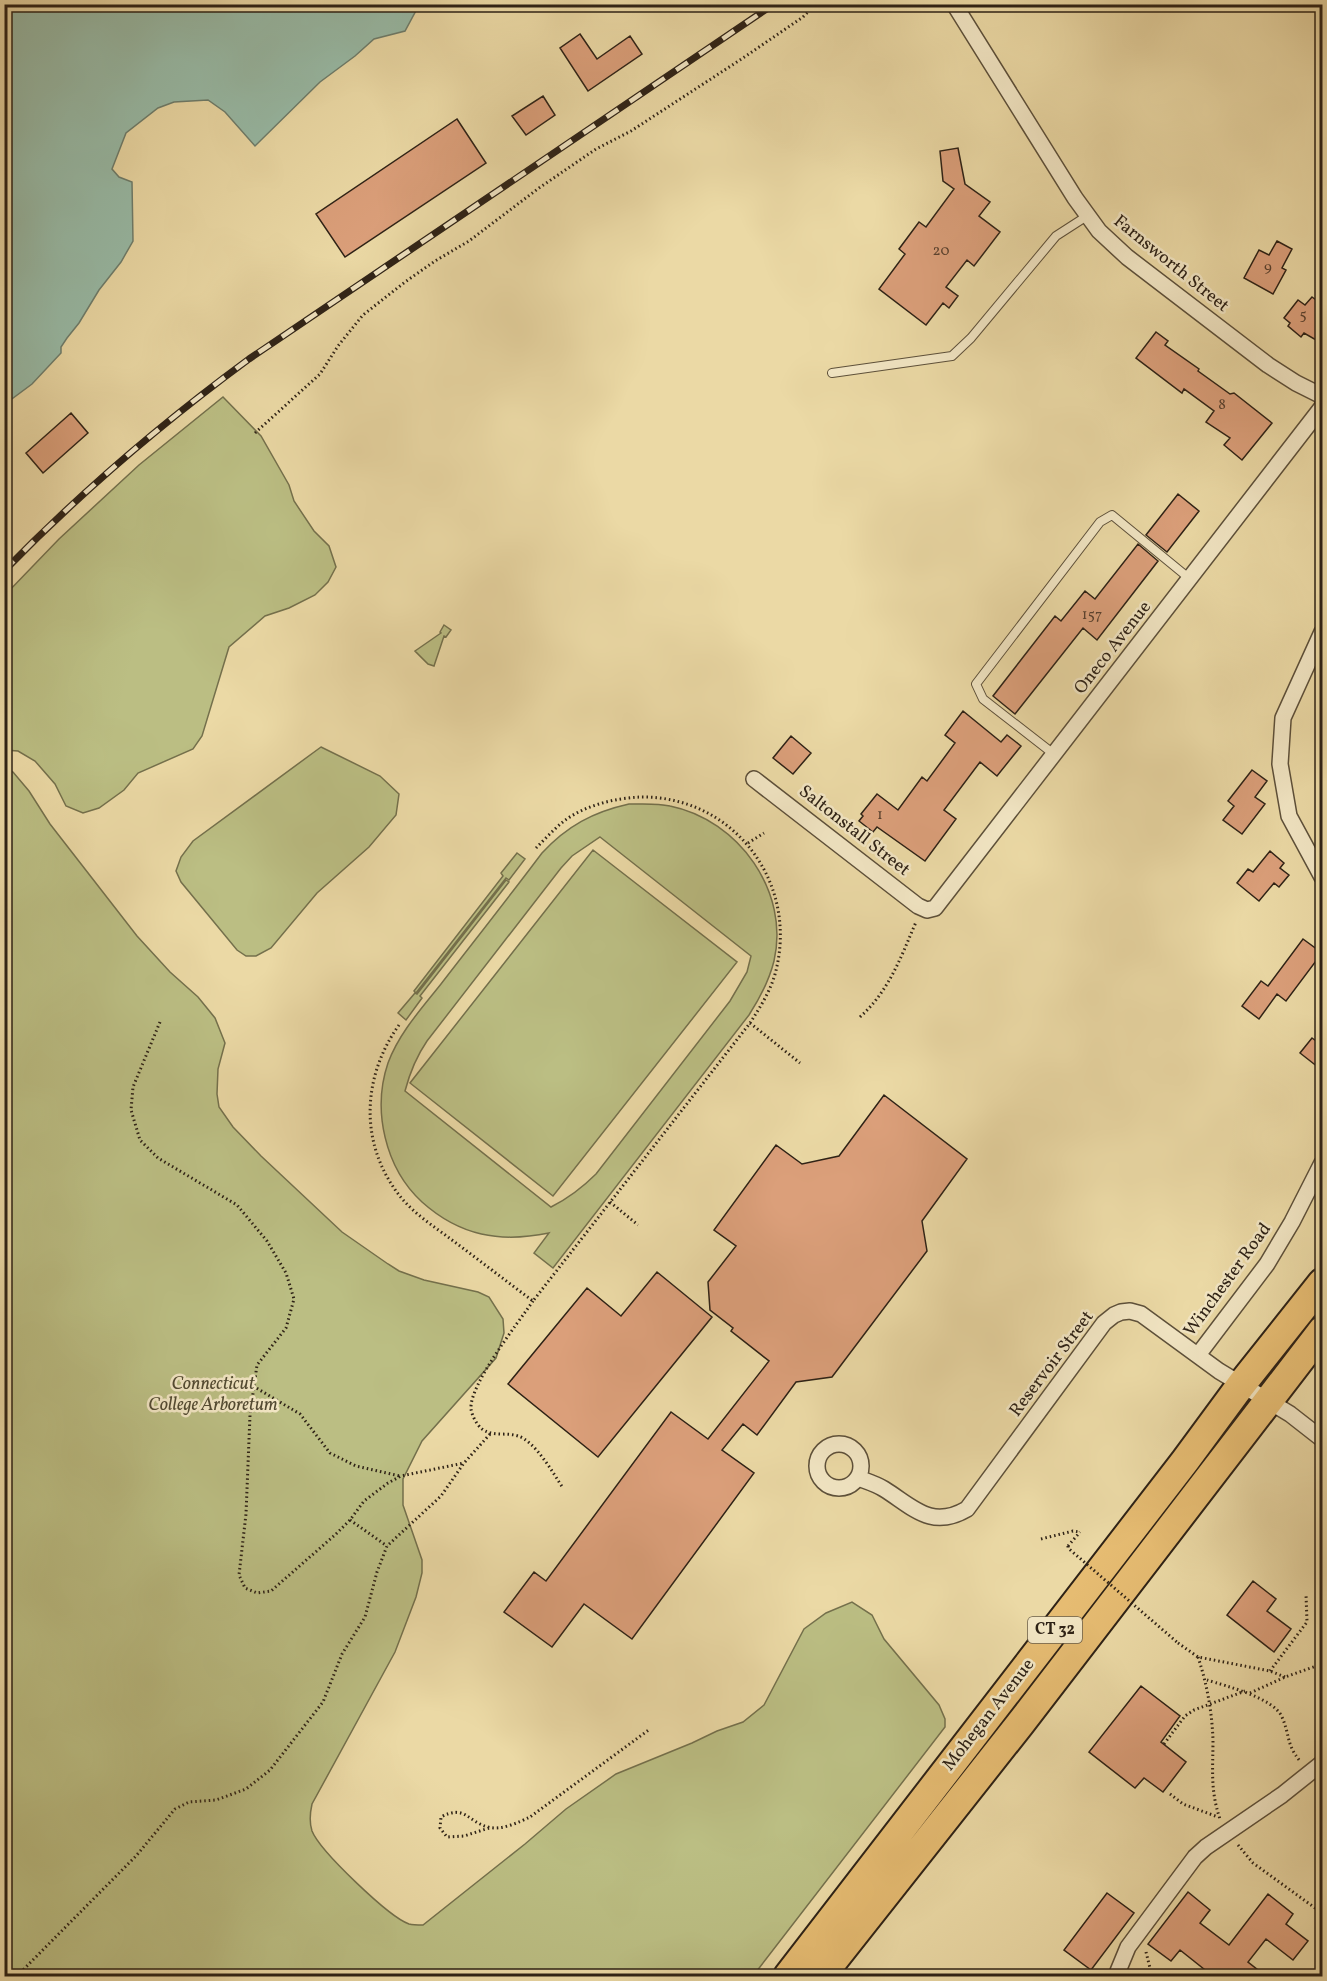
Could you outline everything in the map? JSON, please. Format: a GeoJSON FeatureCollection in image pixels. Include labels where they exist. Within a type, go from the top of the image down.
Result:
{"type":"FeatureCollection","features":[{"type":"Feature","properties":{"kind":"highway","name":"Mohegan Avenue"},"geometry":{"type":"LineString","coordinates":[[788,1977],[1241,1385],[1323,1283]]}},
{"type":"Feature","properties":{"kind":"highway","name":"Mohegan Avenue"},"geometry":{"type":"LineString","coordinates":[[821,1977],[1020,1724],[1323,1331]]}},
{"type":"Feature","properties":{"kind":"street","name":"Farnsworth Street"},"geometry":{"type":"LineString","coordinates":[[954,4],[1087,216],[1099,231],[1127,257],[1216,327],[1268,365],[1296,383],[1323,396]]}},
{"type":"Feature","properties":{"kind":"street","name":"Oneco Avenue"},"geometry":{"type":"LineString","coordinates":[[927,909],[939,905],[1323,407]]}},
{"type":"Feature","properties":{"kind":"street"},"geometry":{"type":"LineString","coordinates":[[1323,632],[1283,718],[1280,764],[1289,816],[1323,877]]}},
{"type":"Feature","properties":{"kind":"street","name":"Saltonstall Street"},"geometry":{"type":"LineString","coordinates":[[754,779],[927,909]]}},
{"type":"Feature","properties":{"kind":"street","name":"Winchester Road"},"geometry":{"type":"LineString","coordinates":[[1198,1355],[1267,1264],[1323,1163]]}},
{"type":"Feature","properties":{"kind":"street","name":"Reservoir Street"},"geometry":{"type":"LineString","coordinates":[[858,1478],[881,1487],[918,1512],[930,1517],[944,1518],[960,1513],[973,1503],[1104,1323],[1114,1315],[1130,1311],[1141,1314],[1323,1440]]}},
{"type":"Feature","properties":{"kind":"street"},"geometry":{"type":"LineString","coordinates":[[1116,1977],[1128,1947],[1192,1860],[1206,1847],[1282,1795],[1323,1763]]}},
{"type":"Feature","properties":{"kind":"lane"},"geometry":{"type":"LineString","coordinates":[[832,373],[952,356],[971,338],[1056,236],[1087,216]]}},
{"type":"Feature","properties":{"kind":"lane"},"geometry":{"type":"LineString","coordinates":[[1055,755],[983,699],[976,684],[1101,522],[1112,514],[1190,579]]}},
{"type":"Feature","properties":{"kind":"path"},"geometry":{"type":"LineString","coordinates":[[255,433],[320,374],[338,346],[363,315],[405,282],[469,241],[539,188],[596,149],[631,131],[743,58],[803,17],[816,4]]}},
{"type":"Feature","properties":{"kind":"path"},"geometry":{"type":"LineString","coordinates":[[535,849],[565,820],[592,806],[627,798],[656,797],[688,805],[712,815],[748,843],[769,878],[777,902],[781,933],[777,967],[766,998],[750,1023],[533,1301],[485,1372],[473,1396],[471,1409],[474,1419],[481,1428],[491,1433],[521,1436],[534,1448],[562,1488]]}},
{"type":"Feature","properties":{"kind":"path"},"geometry":{"type":"LineString","coordinates":[[748,843],[764,833]]}},
{"type":"Feature","properties":{"kind":"path"},"geometry":{"type":"LineString","coordinates":[[860,1017],[874,1004],[887,985],[927,909]]}},
{"type":"Feature","properties":{"kind":"path"},"geometry":{"type":"LineString","coordinates":[[160,1022],[133,1087],[131,1110],[140,1140],[158,1158],[237,1205],[267,1241],[286,1273],[294,1299],[286,1328],[258,1365],[253,1386],[246,1514],[239,1575],[245,1588],[257,1593],[271,1591],[350,1520],[364,1501],[388,1483],[401,1476],[464,1463]]}},
{"type":"Feature","properties":{"kind":"path"},"geometry":{"type":"LineString","coordinates":[[750,1023],[800,1063]]}},
{"type":"Feature","properties":{"kind":"path"},"geometry":{"type":"LineString","coordinates":[[399,1025],[386,1043],[378,1060],[370,1088],[370,1121],[378,1157],[394,1189],[418,1214],[533,1301]]}},
{"type":"Feature","properties":{"kind":"path"},"geometry":{"type":"LineString","coordinates":[[610,1203],[638,1225]]}},
{"type":"Feature","properties":{"kind":"path"},"geometry":{"type":"LineString","coordinates":[[253,1386],[300,1414],[330,1453],[356,1466],[401,1476]]}},
{"type":"Feature","properties":{"kind":"path"},"geometry":{"type":"LineString","coordinates":[[17,1977],[136,1856],[175,1809],[193,1801],[216,1800],[246,1789],[270,1770],[322,1702],[342,1654],[365,1617],[377,1572],[387,1546],[441,1496],[464,1463],[491,1433]]}},
{"type":"Feature","properties":{"kind":"path"},"geometry":{"type":"LineString","coordinates":[[350,1520],[387,1546]]}},
{"type":"Feature","properties":{"kind":"path"},"geometry":{"type":"LineString","coordinates":[[1041,1539],[1073,1531],[1080,1532],[1068,1548],[1178,1643],[1198,1657],[1270,1671],[1285,1677]]}},
{"type":"Feature","properties":{"kind":"path"},"geometry":{"type":"LineString","coordinates":[[1270,1671],[1308,1622],[1306,1594]]}},
{"type":"Feature","properties":{"kind":"path"},"geometry":{"type":"LineString","coordinates":[[1170,1794],[1182,1804],[1218,1817],[1212,1786],[1213,1739],[1206,1680],[1198,1657]]}},
{"type":"Feature","properties":{"kind":"path"},"geometry":{"type":"LineString","coordinates":[[1250,1693],[1285,1677],[1323,1664]]}},
{"type":"Feature","properties":{"kind":"path"},"geometry":{"type":"LineString","coordinates":[[1206,1680],[1250,1693],[1278,1710],[1290,1746],[1303,1765]]}},
{"type":"Feature","properties":{"kind":"path"},"geometry":{"type":"LineString","coordinates":[[1164,1744],[1188,1713],[1245,1691]]}},
{"type":"Feature","properties":{"kind":"path"},"geometry":{"type":"LineString","coordinates":[[489,1828],[464,1813],[451,1811],[441,1817],[440,1828],[447,1837],[464,1836],[489,1828],[514,1824],[530,1817],[650,1729]]}},
{"type":"Feature","properties":{"kind":"path"},"geometry":{"type":"LineString","coordinates":[[1236,1842],[1253,1863],[1323,1913]]}},
{"type":"Feature","properties":{"kind":"path"},"geometry":{"type":"LineString","coordinates":[[1145,1944],[1152,1977]]}},
{"type":"Feature","properties":{"kind":"green space"},"geometry":{"type":"Polygon","coordinates":[[[223,397],[261,436],[289,485],[294,501],[314,531],[329,546],[336,567],[328,582],[315,595],[289,608],[265,616],[229,647],[202,736],[193,749],[138,773],[124,790],[99,808],[83,813],[66,806],[55,784],[35,761],[18,751],[5,750],[5,595],[59,539],[139,465],[223,397]]]}},
{"type":"Feature","properties":{"kind":"green space"},"geometry":{"type":"Polygon","coordinates":[[[444,625],[451,630],[446,637],[444,636],[434,666],[428,664],[415,651],[441,633],[444,625]]]}},
{"type":"Feature","properties":{"kind":"green space"},"geometry":{"type":"Polygon","coordinates":[[[321,747],[380,776],[399,794],[396,815],[369,847],[317,893],[271,948],[256,956],[246,956],[237,950],[181,882],[176,871],[181,857],[193,841],[321,747]]]}},
{"type":"Feature","properties":{"kind":"green space","name":"Connecticut College Arboretum"},"geometry":{"type":"Polygon","coordinates":[[[4,767],[13,772],[29,791],[50,824],[137,936],[170,972],[198,997],[215,1018],[225,1043],[218,1069],[219,1107],[233,1127],[342,1232],[399,1271],[489,1297],[503,1319],[504,1333],[496,1358],[422,1441],[403,1479],[403,1505],[422,1560],[422,1573],[416,1597],[395,1652],[312,1804],[310,1821],[312,1831],[341,1867],[399,1919],[409,1924],[423,1925],[566,1809],[616,1774],[743,1722],[764,1705],[804,1629],[826,1613],[852,1602],[872,1615],[884,1639],[939,1705],[945,1719],[945,1727],[753,1976],[285,1976],[275,1974],[266,1976],[5,1976],[4,767]]]}},
{"type":"Feature","properties":{"kind":"green space"},"geometry":{"type":"Polygon","coordinates":[[[629,804],[670,806],[695,814],[718,826],[737,843],[754,863],[766,885],[774,910],[777,935],[774,961],[764,989],[749,1015],[553,1268],[534,1253],[549,1233],[514,1237],[481,1234],[451,1223],[436,1214],[409,1188],[399,1173],[385,1137],[381,1100],[383,1081],[388,1063],[405,1031],[542,853],[551,843],[581,821],[629,804]],[[600,837],[572,856],[561,868],[427,1041],[414,1065],[405,1091],[551,1207],[586,1184],[596,1174],[730,1001],[747,972],[751,956],[600,837]]]}},
{"type":"Feature","properties":{"kind":"green space"},"geometry":{"type":"Polygon","coordinates":[[[593,850],[737,962],[553,1196],[410,1083],[593,850]]]}},
{"type":"Feature","properties":{"kind":"green space"},"geometry":{"type":"Polygon","coordinates":[[[517,853],[525,859],[509,880],[506,878],[416,993],[414,991],[503,876],[501,873],[517,853]]]}},
{"type":"Feature","properties":{"kind":"green space"},"geometry":{"type":"Polygon","coordinates":[[[506,880],[509,882],[420,996],[422,998],[406,1020],[398,1013],[415,993],[417,994],[506,880]]]}},
{"type":"Feature","properties":{"kind":"shaded area"},"geometry":{"type":"Polygon","coordinates":[[[5,4],[419,5],[405,31],[374,39],[320,82],[255,146],[225,112],[208,100],[174,102],[158,108],[126,133],[112,169],[119,177],[132,182],[133,241],[121,262],[99,290],[61,347],[61,353],[32,384],[5,404],[5,4]]]}},
{"type":"Feature","properties":{"kind":"building"},"geometry":{"type":"Polygon","coordinates":[[[580,34],[597,59],[630,36],[642,54],[588,91],[560,48],[580,34]]]}},
{"type":"Feature","properties":{"kind":"building"},"geometry":{"type":"Polygon","coordinates":[[[543,96],[555,115],[526,135],[512,116],[543,96]]]}},
{"type":"Feature","properties":{"kind":"building"},"geometry":{"type":"Polygon","coordinates":[[[457,119],[486,163],[345,257],[316,214],[457,119]]]}},
{"type":"Feature","properties":{"kind":"building"},"geometry":{"type":"Polygon","coordinates":[[[958,148],[965,184],[990,202],[979,216],[1000,232],[974,266],[967,260],[946,287],[958,296],[949,308],[943,303],[926,325],[879,289],[905,254],[899,249],[919,222],[926,227],[954,189],[943,181],[940,151],[958,148]]]}},
{"type":"Feature","properties":{"kind":"building"},"geometry":{"type":"Polygon","coordinates":[[[1277,241],[1292,249],[1282,268],[1286,270],[1273,294],[1244,278],[1259,250],[1269,255],[1277,241]]]}},
{"type":"Feature","properties":{"kind":"building"},"geometry":{"type":"Polygon","coordinates":[[[1312,297],[1323,305],[1323,344],[1304,333],[1301,337],[1288,326],[1290,323],[1284,318],[1298,300],[1305,305],[1312,297]]]}},
{"type":"Feature","properties":{"kind":"building"},"geometry":{"type":"Polygon","coordinates":[[[1156,332],[1168,341],[1165,345],[1199,369],[1198,371],[1230,394],[1234,393],[1272,423],[1242,460],[1224,445],[1230,438],[1206,422],[1214,411],[1184,389],[1182,393],[1136,358],[1156,332]]]}},
{"type":"Feature","properties":{"kind":"building"},"geometry":{"type":"Polygon","coordinates":[[[71,413],[88,433],[43,473],[26,453],[71,413]]]}},
{"type":"Feature","properties":{"kind":"building"},"geometry":{"type":"Polygon","coordinates":[[[1178,494],[1199,511],[1167,552],[1146,535],[1178,494]]]}},
{"type":"Feature","properties":{"kind":"building"},"geometry":{"type":"Polygon","coordinates":[[[1138,544],[1158,561],[1097,640],[1083,628],[1015,714],[993,696],[1055,616],[1061,621],[1085,591],[1095,599],[1138,544]]]}},
{"type":"Feature","properties":{"kind":"building"},"geometry":{"type":"Polygon","coordinates":[[[963,711],[1001,742],[1007,735],[1021,746],[997,776],[980,762],[944,810],[956,819],[925,861],[877,827],[873,832],[859,821],[863,816],[861,814],[877,794],[898,810],[922,777],[927,781],[955,743],[945,735],[963,711]]]}},
{"type":"Feature","properties":{"kind":"building"},"geometry":{"type":"Polygon","coordinates":[[[791,736],[811,753],[793,774],[773,758],[791,736]]]}},
{"type":"Feature","properties":{"kind":"building"},"geometry":{"type":"Polygon","coordinates":[[[1252,770],[1267,781],[1255,797],[1265,804],[1242,834],[1223,820],[1234,806],[1228,801],[1252,770]]]}},
{"type":"Feature","properties":{"kind":"building"},"geometry":{"type":"Polygon","coordinates":[[[1270,851],[1284,863],[1280,868],[1289,875],[1279,887],[1274,883],[1259,901],[1237,883],[1248,869],[1253,872],[1270,851]]]}},
{"type":"Feature","properties":{"kind":"building"},"geometry":{"type":"Polygon","coordinates":[[[1303,939],[1322,953],[1286,1001],[1277,994],[1259,1019],[1242,1006],[1261,981],[1268,986],[1303,939]]]}},
{"type":"Feature","properties":{"kind":"building"},"geometry":{"type":"Polygon","coordinates":[[[1312,1038],[1323,1046],[1323,1071],[1300,1053],[1312,1038]]]}},
{"type":"Feature","properties":{"kind":"building"},"geometry":{"type":"Polygon","coordinates":[[[884,1095],[967,1159],[922,1221],[927,1251],[832,1377],[796,1382],[757,1435],[743,1424],[722,1450],[754,1473],[632,1639],[584,1604],[552,1647],[504,1612],[534,1572],[546,1581],[671,1412],[708,1439],[769,1361],[731,1331],[733,1328],[710,1310],[708,1282],[736,1246],[714,1230],[776,1145],[802,1164],[839,1156],[884,1095]]]}},
{"type":"Feature","properties":{"kind":"building"},"geometry":{"type":"Polygon","coordinates":[[[657,1272],[712,1317],[598,1457],[508,1384],[587,1288],[621,1316],[657,1272]]]}},
{"type":"Feature","properties":{"kind":"building"},"geometry":{"type":"Polygon","coordinates":[[[1253,1581],[1276,1599],[1267,1611],[1291,1629],[1274,1652],[1227,1615],[1253,1581]]]}},
{"type":"Feature","properties":{"kind":"building"},"geometry":{"type":"Polygon","coordinates":[[[1141,1686],[1180,1716],[1161,1742],[1186,1762],[1163,1792],[1144,1778],[1135,1788],[1089,1752],[1141,1686]]]}},
{"type":"Feature","properties":{"kind":"building"},"geometry":{"type":"Polygon","coordinates":[[[1188,1892],[1210,1910],[1200,1923],[1229,1945],[1268,1894],[1293,1914],[1286,1924],[1308,1941],[1293,1960],[1266,1939],[1248,1962],[1267,1977],[1214,1977],[1180,1950],[1171,1961],[1148,1944],[1188,1892]]]}},
{"type":"Feature","properties":{"kind":"building"},"geometry":{"type":"Polygon","coordinates":[[[1107,1893],[1134,1913],[1091,1970],[1064,1950],[1107,1893]]]}},
{"type":"Feature","properties":{"kind":"railway"},"geometry":{"type":"LineString","coordinates":[[4,571],[122,460],[249,359],[774,4]]}}]}
